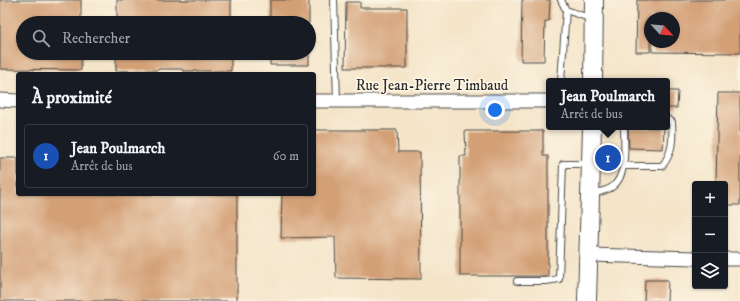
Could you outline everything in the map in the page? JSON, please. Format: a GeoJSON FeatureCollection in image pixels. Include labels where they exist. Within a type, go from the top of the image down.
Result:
{"type":"FeatureCollection","features":[{"type":"Feature","properties":{"kind":"main road"},"geometry":{"type":"LineString","coordinates":[[593,78],[594,0]]}},
{"type":"Feature","properties":{"kind":"main road"},"geometry":{"type":"LineString","coordinates":[[587,301],[592,130]]}},
{"type":"Feature","properties":{"kind":"street"},"geometry":{"type":"LineString","coordinates":[[0,100],[16,100]]}},
{"type":"Feature","properties":{"kind":"street","name":"Rue Jean-Pierre Timbaud"},"geometry":{"type":"LineString","coordinates":[[316,101],[546,101]]}},
{"type":"Feature","properties":{"kind":"street"},"geometry":{"type":"LineString","coordinates":[[588,256],[692,258]]}},
{"type":"Feature","properties":{"kind":"street"},"geometry":{"type":"LineString","coordinates":[[728,259],[740,259]]}},
{"type":"Feature","properties":{"kind":"lane"},"geometry":{"type":"LineString","coordinates":[[334,0],[337,101]]}},
{"type":"Feature","properties":{"kind":"lane"},"geometry":{"type":"LineString","coordinates":[[561,78],[566,10],[563,1]]}},
{"type":"Feature","properties":{"kind":"lane"},"geometry":{"type":"LineString","coordinates":[[566,10],[594,20]]}},
{"type":"Feature","properties":{"kind":"lane"},"geometry":{"type":"LineString","coordinates":[[623,166],[662,166],[668,159],[672,147],[672,122],[670,121]]}},
{"type":"Feature","properties":{"kind":"lane"},"geometry":{"type":"LineString","coordinates":[[590,195],[612,188],[622,176],[624,130]]}},
{"type":"Feature","properties":{"kind":"lane"},"geometry":{"type":"LineString","coordinates":[[517,281],[546,281],[559,278],[563,164],[591,164]]}},
{"type":"Feature","properties":{"kind":"building"},"geometry":{"type":"Polygon","coordinates":[[[0,0],[81,0],[81,16],[16,16],[16,60],[81,60],[81,70],[0,69],[0,0]]]}},
{"type":"Feature","properties":{"kind":"building"},"geometry":{"type":"Polygon","coordinates":[[[117,0],[231,0],[231,16],[117,16],[117,0]]]}},
{"type":"Feature","properties":{"kind":"building"},"geometry":{"type":"Polygon","coordinates":[[[270,0],[309,0],[309,16],[270,16],[270,0]]]}},
{"type":"Feature","properties":{"kind":"building"},"geometry":{"type":"Polygon","coordinates":[[[522,0],[550,0],[549,21],[545,21],[544,61],[521,61],[522,0]]]}},
{"type":"Feature","properties":{"kind":"building"},"geometry":{"type":"Polygon","coordinates":[[[637,0],[740,0],[740,53],[652,52],[652,48],[680,48],[680,12],[644,12],[644,48],[650,48],[650,52],[636,52],[637,0]]]}},
{"type":"Feature","properties":{"kind":"building"},"geometry":{"type":"Polygon","coordinates":[[[346,2],[360,2],[360,8],[407,8],[407,68],[345,68],[346,2]]]}},
{"type":"Feature","properties":{"kind":"building"},"geometry":{"type":"Polygon","coordinates":[[[116,60],[231,60],[231,71],[183,71],[182,69],[159,69],[116,71],[116,60]]]}},
{"type":"Feature","properties":{"kind":"building"},"geometry":{"type":"Polygon","coordinates":[[[270,60],[309,60],[309,65],[270,65],[270,60]]]}},
{"type":"Feature","properties":{"kind":"building"},"geometry":{"type":"Polygon","coordinates":[[[670,91],[678,91],[677,108],[670,108],[670,91]]]}},
{"type":"Feature","properties":{"kind":"building"},"geometry":{"type":"Polygon","coordinates":[[[718,93],[740,93],[740,205],[728,205],[728,181],[716,181],[718,93]]]}},
{"type":"Feature","properties":{"kind":"building"},"geometry":{"type":"Polygon","coordinates":[[[316,130],[397,130],[398,152],[420,152],[421,279],[336,278],[335,237],[281,238],[282,196],[316,196],[316,130]]]}},
{"type":"Feature","properties":{"kind":"building"},"geometry":{"type":"Polygon","coordinates":[[[628,130],[664,130],[663,149],[629,148],[628,130]]]}},
{"type":"Feature","properties":{"kind":"building"},"geometry":{"type":"Polygon","coordinates":[[[465,131],[543,131],[543,156],[548,156],[548,276],[460,276],[460,156],[466,156],[465,131]]]}},
{"type":"Feature","properties":{"kind":"building"},"geometry":{"type":"Polygon","coordinates":[[[0,158],[16,158],[16,196],[237,196],[237,301],[0,301],[0,158]]]}},
{"type":"Feature","properties":{"kind":"building"},"geometry":{"type":"Polygon","coordinates":[[[645,280],[668,280],[667,301],[644,301],[645,280]]]}},
{"type":"Feature","properties":{"kind":"place","name":"Jean Poulmarch"},"geometry":{"type":"Point","coordinates":[608,158]}}]}
